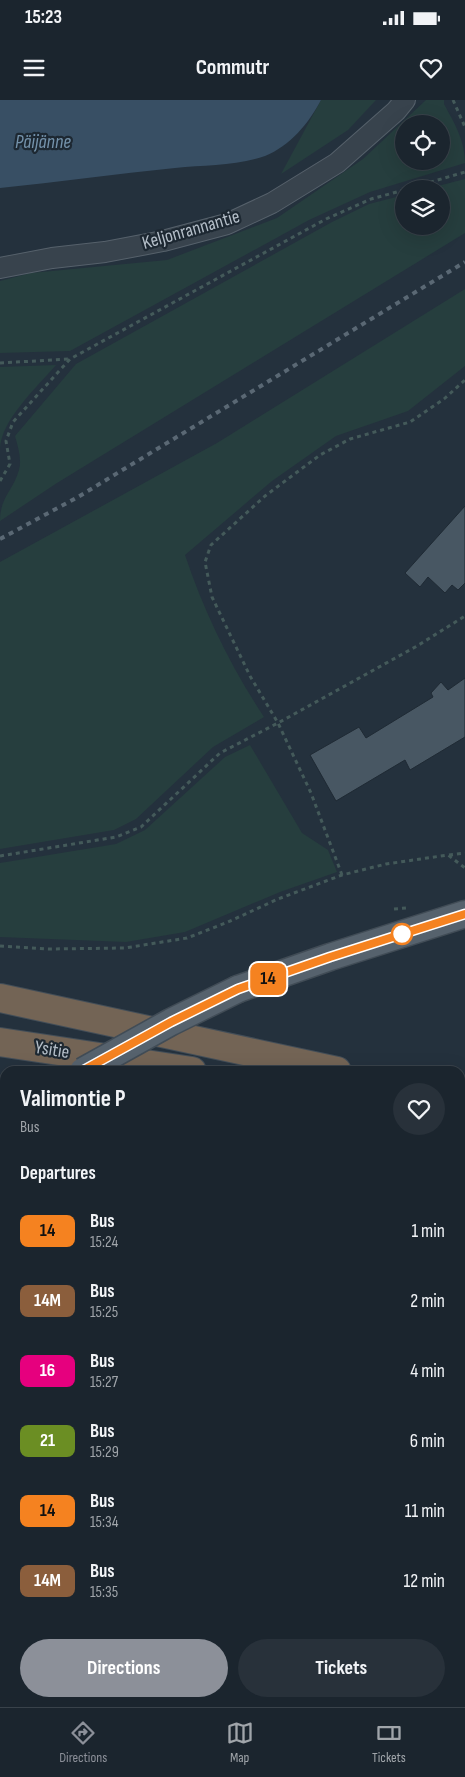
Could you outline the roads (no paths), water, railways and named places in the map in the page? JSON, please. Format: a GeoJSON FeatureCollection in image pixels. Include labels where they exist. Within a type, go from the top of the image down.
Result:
{"type":"FeatureCollection","features":[{"type":"Feature","properties":{"kind":"highway"},"geometry":{"type":"LineString","coordinates":[[0,998],[313,1066]]}},
{"type":"Feature","properties":{"kind":"highway","name":"Ysitie"},"geometry":{"type":"LineString","coordinates":[[0,1042],[159,1066]]}},
{"type":"Feature","properties":{"kind":"main road"},"geometry":{"type":"LineString","coordinates":[[91,1066],[171,1022],[238,989],[330,957],[465,914]]}},
{"type":"Feature","properties":{"kind":"street","name":"Keljonrannantie"},"geometry":{"type":"LineString","coordinates":[[0,268],[163,241],[227,224],[272,203],[337,163],[396,112],[405,100]]}},
{"type":"Feature","properties":{"kind":"water","name":"Päijänne"},"geometry":{"type":"Polygon","coordinates":[[[0,100],[321,100],[305,125],[291,140],[265,156],[232,163],[153,170],[0,188],[0,100]]]}},
{"type":"Feature","properties":{"kind":"railway"},"geometry":{"type":"LineString","coordinates":[[0,539],[78,497],[465,262]]}}]}
